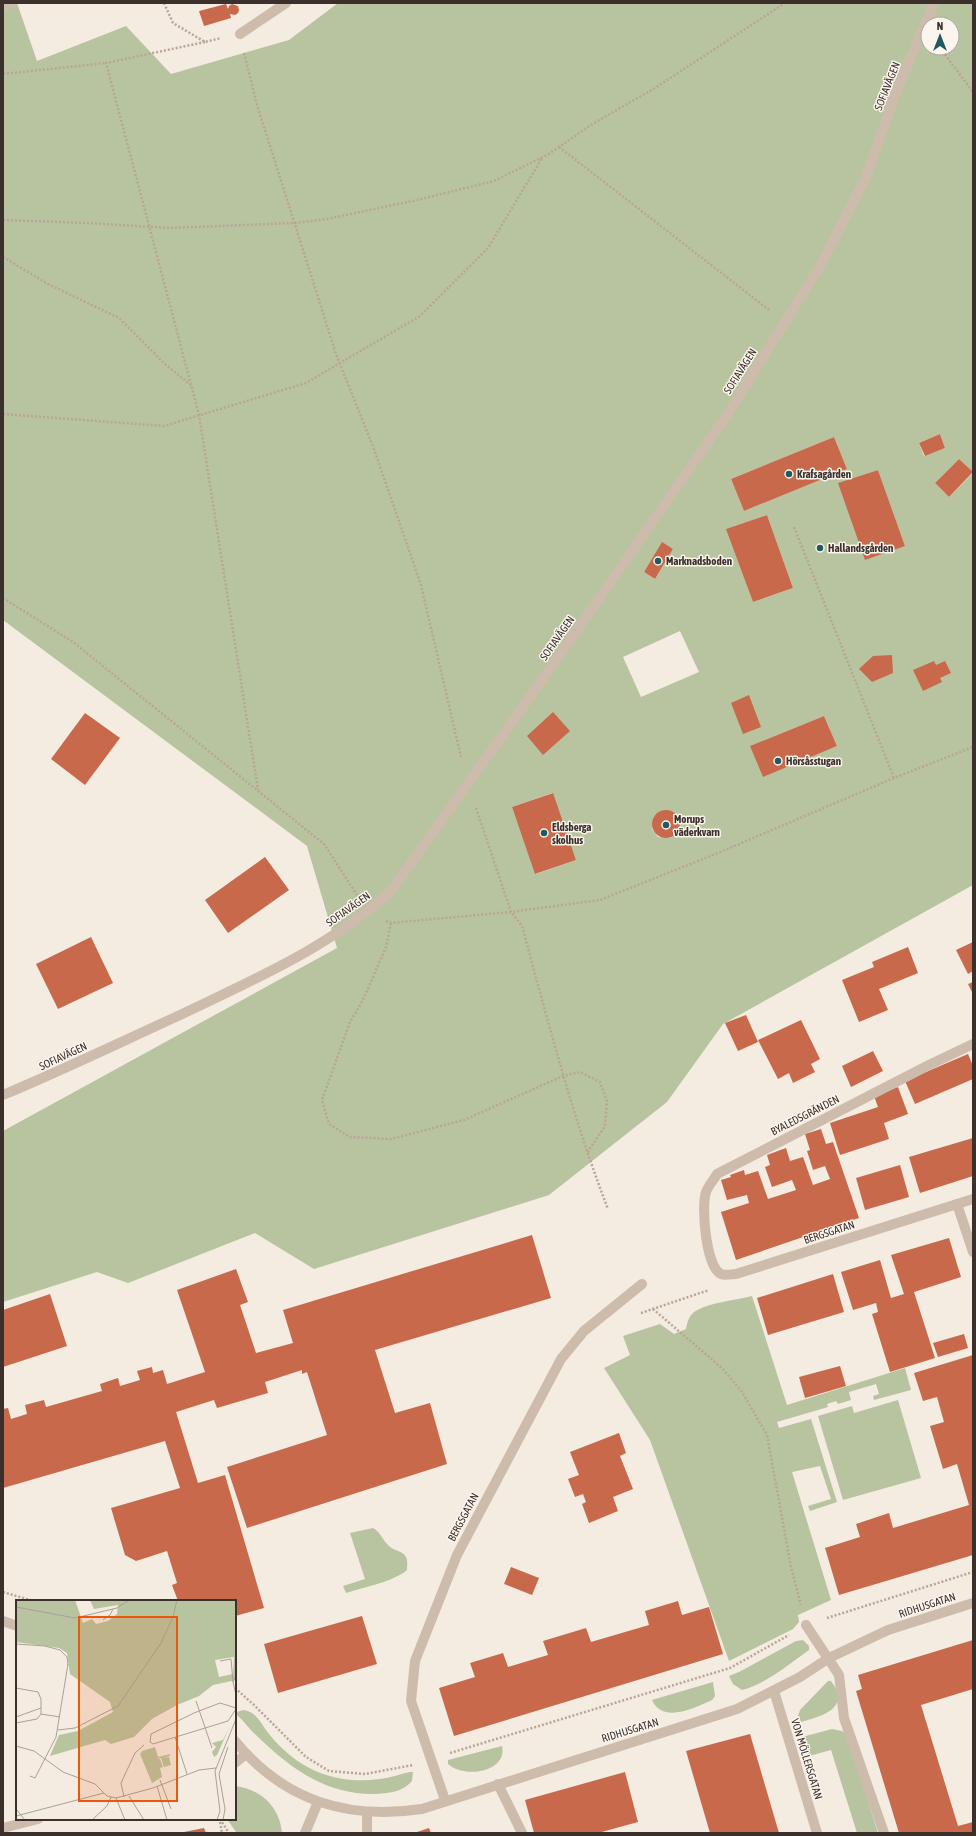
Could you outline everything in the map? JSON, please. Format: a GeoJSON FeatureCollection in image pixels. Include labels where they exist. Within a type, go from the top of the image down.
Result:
{"type":"FeatureCollection","features":[{"type":"Feature","properties":{"kind":"street"},"geometry":{"type":"LineString","coordinates":[[3,6],[12,3]]}},
{"type":"Feature","properties":{"kind":"street"},"geometry":{"type":"LineString","coordinates":[[240,34],[286,3]]}},
{"type":"Feature","properties":{"kind":"street","name":"SOFIAVÄGEN"},"geometry":{"type":"LineString","coordinates":[[3,1095],[50,1075],[276,970],[368,912],[391,891],[468,784],[729,412],[820,266],[865,179],[897,90],[934,3]]}},
{"type":"Feature","properties":{"kind":"street","name":"BYALEDSGRÄNDEN"},"geometry":{"type":"LineString","coordinates":[[722,1275],[717,1271],[707,1247],[703,1206],[706,1191],[717,1174],[929,1064],[973,1044]]}},
{"type":"Feature","properties":{"kind":"street","name":"BERGSGATAN"},"geometry":{"type":"LineString","coordinates":[[722,1275],[736,1274],[973,1199]]}},
{"type":"Feature","properties":{"kind":"street"},"geometry":{"type":"LineString","coordinates":[[957,1204],[973,1252]]}},
{"type":"Feature","properties":{"kind":"street","name":"BERGSGATAN"},"geometry":{"type":"LineString","coordinates":[[445,1800],[411,1701],[415,1661],[457,1555],[561,1359],[584,1331],[642,1284]]}},
{"type":"Feature","properties":{"kind":"street","name":"RIDHUSGATAN"},"geometry":{"type":"LineString","coordinates":[[236,1742],[246,1754],[282,1784],[318,1802],[368,1813],[396,1813],[422,1809],[445,1800],[733,1711],[800,1677],[829,1658],[888,1630],[973,1602]]}},
{"type":"Feature","properties":{"kind":"street"},"geometry":{"type":"LineString","coordinates":[[3,1621],[16,1626]]}},
{"type":"Feature","properties":{"kind":"street"},"geometry":{"type":"LineString","coordinates":[[806,1625],[839,1675],[844,1718],[884,1833]]}},
{"type":"Feature","properties":{"kind":"street","name":"VON MÖLLERSGATAN"},"geometry":{"type":"LineString","coordinates":[[774,1691],[817,1833]]}},
{"type":"Feature","properties":{"kind":"street"},"geometry":{"type":"LineString","coordinates":[[236,1762],[246,1754]]}},
{"type":"Feature","properties":{"kind":"street"},"geometry":{"type":"LineString","coordinates":[[498,1784],[522,1833]]}},
{"type":"Feature","properties":{"kind":"street"},"geometry":{"type":"LineString","coordinates":[[305,1833],[318,1802]]}},
{"type":"Feature","properties":{"kind":"street"},"geometry":{"type":"LineString","coordinates":[[368,1813],[368,1833]]}},
{"type":"Feature","properties":{"kind":"street"},"geometry":{"type":"LineString","coordinates":[[3,1828],[34,1820]]}},
{"type":"Feature","properties":{"kind":"path"},"geometry":{"type":"LineString","coordinates":[[164,3],[173,23],[206,42]]}},
{"type":"Feature","properties":{"kind":"path"},"geometry":{"type":"LineString","coordinates":[[3,220],[88,223],[151,228],[294,223],[327,219],[494,181],[542,158],[594,123],[655,88],[785,3]]}},
{"type":"Feature","properties":{"kind":"path"},"geometry":{"type":"LineString","coordinates":[[3,74],[106,63],[240,34],[257,105],[294,223],[340,363],[374,449],[421,585],[468,784],[512,912],[522,926],[586,1154],[608,1209]]}},
{"type":"Feature","properties":{"kind":"path"},"geometry":{"type":"LineString","coordinates":[[946,56],[973,92]]}},
{"type":"Feature","properties":{"kind":"path"},"geometry":{"type":"LineString","coordinates":[[106,63],[151,228],[199,415],[258,791]]}},
{"type":"Feature","properties":{"kind":"path"},"geometry":{"type":"LineString","coordinates":[[559,147],[785,322]]}},
{"type":"Feature","properties":{"kind":"path"},"geometry":{"type":"LineString","coordinates":[[3,414],[164,426],[306,383],[420,316],[488,248],[542,158]]}},
{"type":"Feature","properties":{"kind":"path"},"geometry":{"type":"LineString","coordinates":[[3,257],[48,284],[119,318],[166,365],[192,386]]}},
{"type":"Feature","properties":{"kind":"path"},"geometry":{"type":"LineString","coordinates":[[794,527],[894,778]]}},
{"type":"Feature","properties":{"kind":"path"},"geometry":{"type":"LineString","coordinates":[[3,598],[73,642],[324,844],[368,912],[391,923],[512,912],[600,900],[718,853],[894,778],[973,747]]}},
{"type":"Feature","properties":{"kind":"path"},"geometry":{"type":"LineString","coordinates":[[391,923],[386,947],[363,1000],[350,1022],[322,1100],[329,1124],[350,1137],[391,1139],[464,1120],[563,1076],[580,1072],[600,1082],[607,1101],[605,1126],[586,1154]]}},
{"type":"Feature","properties":{"kind":"path"},"geometry":{"type":"LineString","coordinates":[[639,1313],[707,1292],[722,1275]]}},
{"type":"Feature","properties":{"kind":"path"},"geometry":{"type":"LineString","coordinates":[[653,1309],[723,1369],[742,1392],[767,1435],[791,1567],[806,1625]]}},
{"type":"Feature","properties":{"kind":"path"},"geometry":{"type":"LineString","coordinates":[[430,1759],[730,1668],[806,1625],[973,1572]]}},
{"type":"Feature","properties":{"kind":"path"},"geometry":{"type":"LineString","coordinates":[[3,1592],[30,1600]]}},
{"type":"Feature","properties":{"kind":"path"},"geometry":{"type":"LineString","coordinates":[[236,1689],[306,1757],[329,1770],[365,1774],[412,1765]]}},
{"type":"Feature","properties":{"kind":"path"},"geometry":{"type":"LineString","coordinates":[[220,1820],[222,1833]]}},
{"type":"Feature","properties":{"kind":"path"},"geometry":{"type":"LineString","coordinates":[[221,1820],[229,1833]]}},
{"type":"Feature","properties":{"kind":"green space"},"geometry":{"type":"Polygon","coordinates":[[[3,3],[17,3],[37,61],[126,26],[171,74],[289,40],[338,3],[973,3],[973,473],[973,885],[723,1024],[667,1102],[549,1195],[314,1269],[255,1233],[128,1283],[97,1272],[3,1302],[3,1131],[337,948],[307,846],[3,620],[3,3]],[[940,434],[919,443],[924,456],[945,448],[940,434]],[[834,437],[731,479],[744,511],[847,469],[834,437]],[[959,459],[935,483],[949,497],[973,473],[959,459]],[[878,470],[839,483],[905,546],[878,470]],[[767,515],[727,529],[753,602],[793,588],[767,515]],[[662,543],[644,572],[655,579],[673,549],[662,543]],[[680,631],[623,657],[641,697],[699,672],[680,631]],[[824,716],[751,746],[763,776],[837,746],[824,716]],[[552,793],[512,807],[536,874],[576,860],[552,793]],[[661,811],[653,818],[652,829],[658,837],[670,838],[679,831],[680,822],[672,811],[661,811]]]}},
{"type":"Feature","properties":{"kind":"green space"},"geometry":{"type":"Polygon","coordinates":[[[752,1296],[787,1405],[905,1368],[911,1390],[874,1400],[873,1396],[879,1394],[876,1384],[849,1392],[851,1400],[838,1404],[836,1401],[827,1404],[828,1407],[777,1422],[779,1428],[811,1419],[837,1502],[810,1511],[808,1506],[831,1499],[820,1466],[792,1472],[831,1600],[798,1615],[799,1622],[793,1629],[729,1661],[650,1440],[604,1368],[630,1355],[623,1336],[660,1324],[674,1334],[686,1329],[694,1312],[706,1306],[752,1296]]]}},
{"type":"Feature","properties":{"kind":"green space"},"geometry":{"type":"Polygon","coordinates":[[[898,1400],[921,1478],[843,1500],[818,1416],[852,1406],[854,1413],[898,1400]]]}},
{"type":"Feature","properties":{"kind":"green space"},"geometry":{"type":"Polygon","coordinates":[[[373,1528],[378,1531],[390,1547],[405,1555],[407,1560],[407,1570],[394,1578],[346,1593],[343,1586],[365,1579],[350,1533],[373,1528]]]}},
{"type":"Feature","properties":{"kind":"green space"},"geometry":{"type":"Polygon","coordinates":[[[803,1640],[809,1646],[809,1650],[768,1678],[742,1690],[733,1684],[729,1676],[796,1641],[803,1640]]]}},
{"type":"Feature","properties":{"kind":"green space"},"geometry":{"type":"Polygon","coordinates":[[[828,1681],[831,1681],[836,1690],[838,1698],[836,1704],[825,1714],[801,1722],[798,1716],[800,1710],[828,1681]]]}},
{"type":"Feature","properties":{"kind":"green space"},"geometry":{"type":"Polygon","coordinates":[[[713,1682],[715,1696],[712,1700],[688,1710],[671,1713],[663,1711],[657,1707],[652,1700],[713,1682]]]}},
{"type":"Feature","properties":{"kind":"green space"},"geometry":{"type":"Polygon","coordinates":[[[243,1710],[252,1713],[280,1747],[292,1757],[305,1766],[318,1772],[348,1780],[364,1780],[384,1778],[413,1772],[412,1781],[400,1790],[376,1794],[341,1790],[325,1785],[310,1778],[282,1759],[253,1733],[237,1715],[237,1712],[243,1710]]]}},
{"type":"Feature","properties":{"kind":"green space"},"geometry":{"type":"Polygon","coordinates":[[[832,1729],[842,1731],[847,1735],[878,1833],[857,1833],[831,1750],[809,1756],[802,1737],[832,1729]]]}},
{"type":"Feature","properties":{"kind":"green space"},"geometry":{"type":"Polygon","coordinates":[[[502,1746],[502,1755],[498,1762],[492,1767],[483,1770],[474,1772],[464,1771],[455,1769],[448,1764],[448,1760],[502,1746]]]}},
{"type":"Feature","properties":{"kind":"green space"},"geometry":{"type":"Polygon","coordinates":[[[236,1786],[253,1791],[268,1801],[277,1815],[282,1833],[237,1833],[228,1820],[236,1820],[236,1786]]]}},
{"type":"Feature","properties":{"kind":"building"},"geometry":{"type":"Polygon","coordinates":[[[226,4],[228,9],[232,4],[238,6],[238,13],[235,15],[230,14],[231,18],[204,26],[199,11],[226,4]]]}},
{"type":"Feature","properties":{"kind":"building"},"geometry":{"type":"Polygon","coordinates":[[[940,434],[945,448],[925,456],[919,443],[940,434]]]}},
{"type":"Feature","properties":{"kind":"building","name":"Krafsagården"},"geometry":{"type":"Polygon","coordinates":[[[834,437],[847,469],[744,511],[731,479],[834,437]]]}},
{"type":"Feature","properties":{"kind":"building"},"geometry":{"type":"Polygon","coordinates":[[[959,459],[973,472],[949,497],[935,483],[959,459]]]}},
{"type":"Feature","properties":{"kind":"building"},"geometry":{"type":"Polygon","coordinates":[[[878,470],[905,546],[865,560],[838,483],[878,470]]]}},
{"type":"Feature","properties":{"kind":"building"},"geometry":{"type":"Polygon","coordinates":[[[767,515],[793,588],[753,602],[726,529],[767,515]]]}},
{"type":"Feature","properties":{"kind":"building","name":"Marknadsboden"},"geometry":{"type":"Polygon","coordinates":[[[662,542],[673,549],[655,579],[644,572],[662,542]]]}},
{"type":"Feature","properties":{"kind":"building"},"geometry":{"type":"Polygon","coordinates":[[[892,655],[893,673],[872,682],[859,669],[873,656],[892,655]]]}},
{"type":"Feature","properties":{"kind":"building"},"geometry":{"type":"Polygon","coordinates":[[[934,661],[936,665],[945,661],[951,673],[940,678],[942,682],[923,691],[913,670],[934,661]]]}},
{"type":"Feature","properties":{"kind":"building"},"geometry":{"type":"Polygon","coordinates":[[[749,695],[761,727],[743,734],[731,703],[749,695]]]}},
{"type":"Feature","properties":{"kind":"building"},"geometry":{"type":"Polygon","coordinates":[[[553,712],[570,731],[543,755],[527,736],[553,712]]]}},
{"type":"Feature","properties":{"kind":"building"},"geometry":{"type":"Polygon","coordinates":[[[85,713],[120,738],[85,785],[51,759],[85,713]]]}},
{"type":"Feature","properties":{"kind":"building","name":"Hörsåsstugan"},"geometry":{"type":"Polygon","coordinates":[[[824,716],[837,746],[763,777],[750,746],[824,716]]]}},
{"type":"Feature","properties":{"kind":"building","name":"Eldsberga skolhus"},"geometry":{"type":"Polygon","coordinates":[[[553,793],[576,860],[535,874],[512,807],[553,793]]]}},
{"type":"Feature","properties":{"kind":"building","name":"Morups väderkvarn"},"geometry":{"type":"Polygon","coordinates":[[[666,810],[676,814],[680,824],[676,834],[666,838],[656,834],[652,824],[656,814],[666,810]]]}},
{"type":"Feature","properties":{"kind":"building"},"geometry":{"type":"Polygon","coordinates":[[[265,857],[289,890],[228,933],[205,900],[265,857]]]}},
{"type":"Feature","properties":{"kind":"building"},"geometry":{"type":"Polygon","coordinates":[[[91,937],[113,983],[58,1009],[36,964],[91,937]]]}},
{"type":"Feature","properties":{"kind":"building"},"geometry":{"type":"Polygon","coordinates":[[[973,942],[973,971],[968,974],[956,950],[973,942]]]}},
{"type":"Feature","properties":{"kind":"building"},"geometry":{"type":"Polygon","coordinates":[[[908,947],[918,973],[879,989],[888,1010],[859,1022],[842,980],[874,967],[872,962],[908,947]]]}},
{"type":"Feature","properties":{"kind":"building"},"geometry":{"type":"Polygon","coordinates":[[[973,982],[973,994],[968,984],[973,982]]]}},
{"type":"Feature","properties":{"kind":"building"},"geometry":{"type":"Polygon","coordinates":[[[746,1015],[758,1042],[738,1051],[725,1023],[746,1015]]]}},
{"type":"Feature","properties":{"kind":"building"},"geometry":{"type":"Polygon","coordinates":[[[801,1020],[820,1059],[811,1064],[815,1072],[793,1083],[789,1073],[778,1079],[758,1040],[801,1020]]]}},
{"type":"Feature","properties":{"kind":"building"},"geometry":{"type":"Polygon","coordinates":[[[873,1051],[883,1071],[851,1087],[842,1066],[873,1051]]]}},
{"type":"Feature","properties":{"kind":"building"},"geometry":{"type":"Polygon","coordinates":[[[968,1054],[973,1066],[973,1079],[915,1104],[905,1081],[968,1054]]]}},
{"type":"Feature","properties":{"kind":"building"},"geometry":{"type":"Polygon","coordinates":[[[898,1087],[908,1114],[884,1123],[889,1139],[840,1155],[830,1123],[878,1107],[874,1096],[898,1087]]]}},
{"type":"Feature","properties":{"kind":"building"},"geometry":{"type":"Polygon","coordinates":[[[821,1129],[826,1144],[833,1142],[859,1218],[736,1260],[721,1212],[749,1203],[747,1195],[727,1200],[721,1180],[731,1177],[730,1175],[744,1170],[745,1175],[758,1171],[768,1199],[796,1190],[792,1180],[772,1187],[765,1167],[770,1165],[767,1155],[786,1148],[790,1161],[803,1157],[813,1185],[830,1179],[825,1166],[813,1170],[807,1151],[810,1150],[805,1134],[821,1129]]]}},
{"type":"Feature","properties":{"kind":"building"},"geometry":{"type":"Polygon","coordinates":[[[973,1138],[973,1176],[920,1193],[909,1157],[973,1138]]]}},
{"type":"Feature","properties":{"kind":"building"},"geometry":{"type":"Polygon","coordinates":[[[900,1165],[909,1197],[865,1210],[856,1178],[900,1165]]]}},
{"type":"Feature","properties":{"kind":"building"},"geometry":{"type":"Polygon","coordinates":[[[532,1235],[551,1298],[375,1350],[395,1413],[430,1403],[447,1464],[247,1528],[227,1467],[327,1435],[307,1372],[302,1374],[302,1370],[265,1382],[268,1393],[217,1408],[214,1400],[176,1412],[198,1483],[225,1475],[264,1608],[236,1616],[236,1600],[178,1600],[172,1585],[177,1583],[167,1551],[136,1561],[125,1555],[111,1508],[180,1488],[165,1441],[3,1488],[3,1409],[8,1408],[11,1419],[27,1414],[25,1405],[44,1400],[46,1407],[102,1391],[100,1384],[118,1378],[120,1386],[140,1380],[137,1371],[152,1367],[153,1373],[163,1370],[167,1384],[205,1372],[177,1290],[236,1269],[248,1302],[240,1305],[256,1353],[293,1343],[283,1310],[532,1235]]]}},
{"type":"Feature","properties":{"kind":"building"},"geometry":{"type":"Polygon","coordinates":[[[949,1238],[961,1277],[914,1292],[935,1358],[890,1372],[872,1314],[878,1312],[876,1303],[853,1310],[841,1272],[880,1260],[891,1298],[904,1294],[891,1255],[949,1238]]]}},
{"type":"Feature","properties":{"kind":"building"},"geometry":{"type":"Polygon","coordinates":[[[833,1274],[844,1312],[768,1335],[757,1298],[833,1274]]]}},
{"type":"Feature","properties":{"kind":"building"},"geometry":{"type":"Polygon","coordinates":[[[50,1294],[67,1346],[3,1367],[3,1310],[50,1294]]]}},
{"type":"Feature","properties":{"kind":"building"},"geometry":{"type":"Polygon","coordinates":[[[964,1334],[968,1348],[938,1357],[933,1343],[964,1334]]]}},
{"type":"Feature","properties":{"kind":"building"},"geometry":{"type":"Polygon","coordinates":[[[973,1355],[973,1555],[839,1595],[825,1548],[860,1537],[856,1524],[889,1513],[893,1528],[969,1505],[957,1464],[943,1469],[930,1426],[944,1422],[937,1397],[923,1401],[914,1373],[973,1355]]]}},
{"type":"Feature","properties":{"kind":"building"},"geometry":{"type":"Polygon","coordinates":[[[840,1366],[846,1386],[805,1398],[799,1377],[840,1366]]]}},
{"type":"Feature","properties":{"kind":"building"},"geometry":{"type":"Polygon","coordinates":[[[619,1433],[626,1453],[620,1456],[633,1489],[613,1497],[618,1511],[589,1523],[582,1504],[586,1502],[583,1494],[575,1497],[568,1479],[579,1475],[570,1452],[619,1433]]]}},
{"type":"Feature","properties":{"kind":"building"},"geometry":{"type":"Polygon","coordinates":[[[511,1567],[539,1578],[532,1595],[504,1584],[511,1567]]]}},
{"type":"Feature","properties":{"kind":"building"},"geometry":{"type":"Polygon","coordinates":[[[678,1601],[682,1615],[709,1607],[723,1654],[454,1736],[439,1688],[475,1677],[470,1663],[503,1653],[508,1667],[548,1655],[543,1641],[586,1628],[591,1642],[649,1625],[645,1611],[678,1601]]]}},
{"type":"Feature","properties":{"kind":"building"},"geometry":{"type":"Polygon","coordinates":[[[362,1616],[377,1664],[278,1693],[264,1644],[362,1616]]]}},
{"type":"Feature","properties":{"kind":"building"},"geometry":{"type":"Polygon","coordinates":[[[973,1640],[973,1689],[921,1705],[958,1826],[973,1822],[973,1833],[899,1833],[856,1691],[862,1689],[858,1675],[973,1640]]]}},
{"type":"Feature","properties":{"kind":"building"},"geometry":{"type":"Polygon","coordinates":[[[750,1734],[779,1833],[710,1833],[686,1751],[750,1734]]]}},
{"type":"Feature","properties":{"kind":"building"},"geometry":{"type":"Polygon","coordinates":[[[625,1772],[638,1822],[598,1833],[534,1833],[525,1800],[625,1772]]]}},
{"type":"Feature","properties":{"kind":"building"},"geometry":{"type":"Polygon","coordinates":[[[204,1828],[206,1833],[184,1833],[184,1832],[204,1828]]]}},
{"type":"Feature","properties":{"kind":"building"},"geometry":{"type":"Polygon","coordinates":[[[429,1828],[431,1833],[414,1833],[429,1828]]]}},
{"type":"Feature","properties":{"kind":"place","name":"Krafsagården"},"geometry":{"type":"Point","coordinates":[789,474]}},
{"type":"Feature","properties":{"kind":"place","name":"Hallandsgården"},"geometry":{"type":"Point","coordinates":[820,548]}},
{"type":"Feature","properties":{"kind":"place","name":"Marknadsboden"},"geometry":{"type":"Point","coordinates":[658,561]}},
{"type":"Feature","properties":{"kind":"place","name":"Hörsåsstugan"},"geometry":{"type":"Point","coordinates":[778,761]}},
{"type":"Feature","properties":{"kind":"place","name":"Morups väderkvarn"},"geometry":{"type":"Point","coordinates":[666,825]}},
{"type":"Feature","properties":{"kind":"place","name":"Eldsberga skolhus"},"geometry":{"type":"Point","coordinates":[544,833]}}]}
